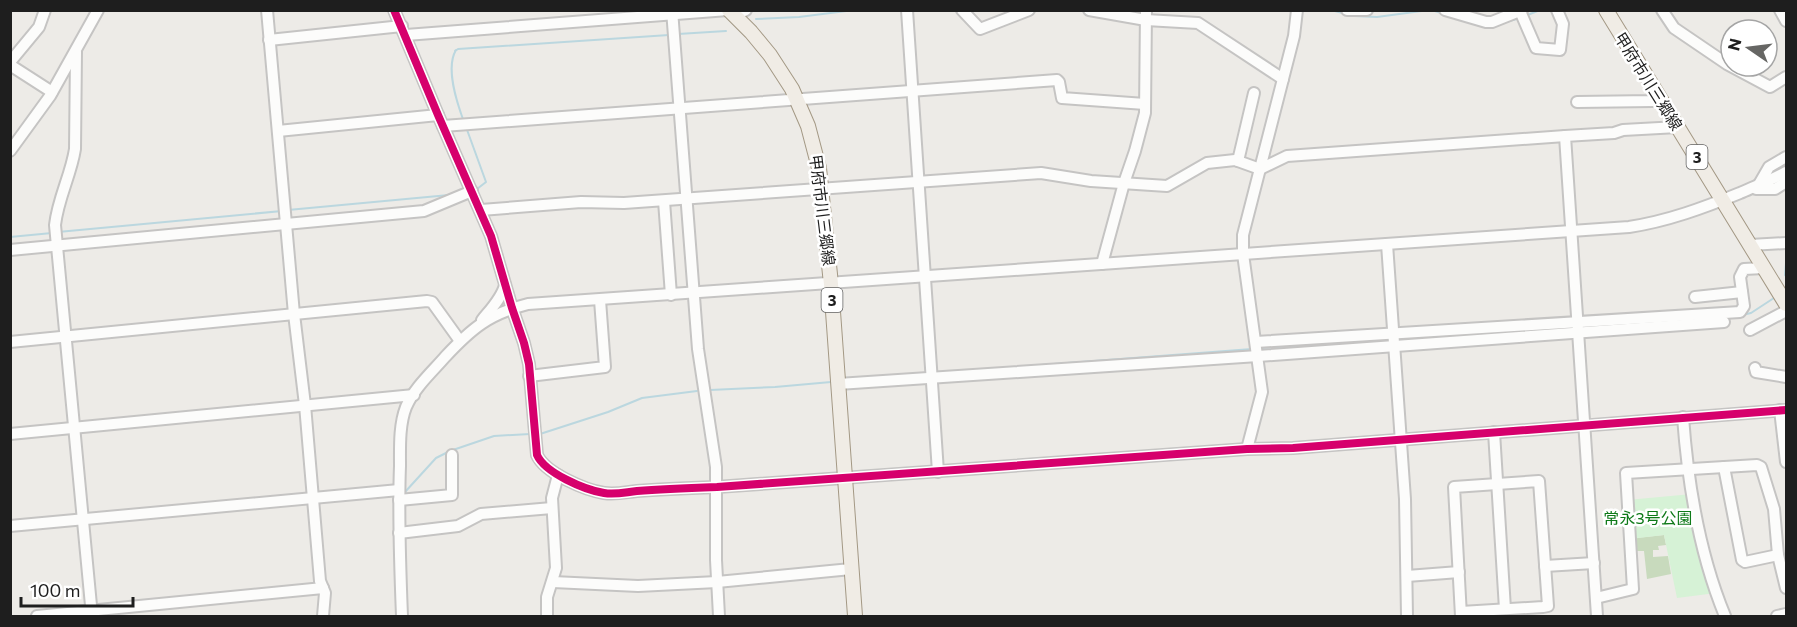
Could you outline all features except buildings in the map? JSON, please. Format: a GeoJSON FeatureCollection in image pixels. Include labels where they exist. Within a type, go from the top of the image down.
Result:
{"type":"FeatureCollection","features":[{"type":"Feature","properties":{"kind":"main road","name":"甲府市川三郷線"},"geometry":{"type":"LineString","coordinates":[[1606,10],[1786,304]]}},
{"type":"Feature","properties":{"kind":"main road","name":"甲府市川三郷線"},"geometry":{"type":"LineString","coordinates":[[738,11],[792,89],[814,146],[823,189],[855,616]]}},
{"type":"Feature","properties":{"kind":"street"},"geometry":{"type":"LineString","coordinates":[[45,10],[39,27],[10,64],[52,92]]}},
{"type":"Feature","properties":{"kind":"street"},"geometry":{"type":"LineString","coordinates":[[10,151],[52,92],[98,10]]}},
{"type":"Feature","properties":{"kind":"street"},"geometry":{"type":"LineString","coordinates":[[267,10],[320,581],[325,592],[323,616]]}},
{"type":"Feature","properties":{"kind":"street"},"geometry":{"type":"LineString","coordinates":[[907,10],[938,472]]}},
{"type":"Feature","properties":{"kind":"street"},"geometry":{"type":"LineString","coordinates":[[962,10],[980,29],[1029,10]]}},
{"type":"Feature","properties":{"kind":"street"},"geometry":{"type":"LineString","coordinates":[[1089,10],[1146,15],[1198,24],[1283,79]]}},
{"type":"Feature","properties":{"kind":"street"},"geometry":{"type":"LineString","coordinates":[[1197,10],[1198,24]]}},
{"type":"Feature","properties":{"kind":"street"},"geometry":{"type":"LineString","coordinates":[[1247,449],[1262,392],[1243,254],[1243,235],[1294,36],[1298,10]]}},
{"type":"Feature","properties":{"kind":"street"},"geometry":{"type":"LineString","coordinates":[[1347,10],[1367,10]]}},
{"type":"Feature","properties":{"kind":"street"},"geometry":{"type":"LineString","coordinates":[[1445,10],[1485,22],[1492,22],[1521,11],[1536,48],[1560,50],[1563,24],[1557,10]]}},
{"type":"Feature","properties":{"kind":"street"},"geometry":{"type":"LineString","coordinates":[[1662,10],[1674,28],[1727,64],[1770,87],[1786,77]]}},
{"type":"Feature","properties":{"kind":"street"},"geometry":{"type":"LineString","coordinates":[[1780,10],[1786,21]]}},
{"type":"Feature","properties":{"kind":"street"},"geometry":{"type":"LineString","coordinates":[[395,11],[491,236],[524,343],[537,455],[540,461],[558,475],[595,491],[619,494],[635,491],[1247,449],[1293,448],[1783,410],[1786,462]]}},
{"type":"Feature","properties":{"kind":"street"},"geometry":{"type":"LineString","coordinates":[[269,40],[672,13],[738,11]]}},
{"type":"Feature","properties":{"kind":"street"},"geometry":{"type":"LineString","coordinates":[[672,13],[698,349],[716,466],[719,616]]}},
{"type":"Feature","properties":{"kind":"street"},"geometry":{"type":"LineString","coordinates":[[1102,264],[1145,113],[1146,15]]}},
{"type":"Feature","properties":{"kind":"street"},"geometry":{"type":"LineString","coordinates":[[76,52],[75,149],[57,210],[55,225],[91,614]]}},
{"type":"Feature","properties":{"kind":"street"},"geometry":{"type":"LineString","coordinates":[[443,126],[1057,81],[1062,98],[1145,104]]}},
{"type":"Feature","properties":{"kind":"street"},"geometry":{"type":"LineString","coordinates":[[1238,161],[1254,93]]}},
{"type":"Feature","properties":{"kind":"street"},"geometry":{"type":"LineString","coordinates":[[1577,102],[1653,101],[1660,98]]}},
{"type":"Feature","properties":{"kind":"street"},"geometry":{"type":"LineString","coordinates":[[278,131],[438,115]]}},
{"type":"Feature","properties":{"kind":"street"},"geometry":{"type":"LineString","coordinates":[[481,210],[581,202],[664,201],[1041,174],[1091,181],[1167,186],[1207,163],[1235,160],[1260,169],[1287,156],[1678,127]]}},
{"type":"Feature","properties":{"kind":"street"},"geometry":{"type":"LineString","coordinates":[[1565,136],[1597,616]]}},
{"type":"Feature","properties":{"kind":"street"},"geometry":{"type":"LineString","coordinates":[[1754,188],[1769,167],[1786,157]]}},
{"type":"Feature","properties":{"kind":"street"},"geometry":{"type":"LineString","coordinates":[[478,325],[512,308],[528,304],[1571,231],[1653,223],[1678,217],[1784,177]]}},
{"type":"Feature","properties":{"kind":"street"},"geometry":{"type":"LineString","coordinates":[[10,250],[424,210],[472,191]]}},
{"type":"Feature","properties":{"kind":"street"},"geometry":{"type":"LineString","coordinates":[[664,201],[672,295]]}},
{"type":"Feature","properties":{"kind":"street"},"geometry":{"type":"LineString","coordinates":[[1750,245],[1786,243]]}},
{"type":"Feature","properties":{"kind":"street"},"geometry":{"type":"LineString","coordinates":[[1387,244],[1405,499],[1407,616]]}},
{"type":"Feature","properties":{"kind":"street"},"geometry":{"type":"LineString","coordinates":[[1578,328],[1740,312],[1744,306],[1740,277],[1744,269],[1764,268]]}},
{"type":"Feature","properties":{"kind":"street"},"geometry":{"type":"LineString","coordinates":[[402,616],[399,495],[403,420],[406,408],[414,395],[460,341],[478,325],[497,301],[505,285]]}},
{"type":"Feature","properties":{"kind":"street"},"geometry":{"type":"LineString","coordinates":[[1695,297],[1742,292]]}},
{"type":"Feature","properties":{"kind":"street"},"geometry":{"type":"LineString","coordinates":[[529,376],[604,367],[600,300]]}},
{"type":"Feature","properties":{"kind":"street"},"geometry":{"type":"LineString","coordinates":[[10,342],[427,301],[432,302],[460,341]]}},
{"type":"Feature","properties":{"kind":"street"},"geometry":{"type":"LineString","coordinates":[[1750,330],[1786,311]]}},
{"type":"Feature","properties":{"kind":"street"},"geometry":{"type":"LineString","coordinates":[[1256,342],[1394,340],[1578,328],[1724,322]]}},
{"type":"Feature","properties":{"kind":"street"},"geometry":{"type":"LineString","coordinates":[[838,384],[1258,357],[1394,340]]}},
{"type":"Feature","properties":{"kind":"street"},"geometry":{"type":"LineString","coordinates":[[1755,368],[1756,372],[1786,376]]}},
{"type":"Feature","properties":{"kind":"street"},"geometry":{"type":"LineString","coordinates":[[10,434],[414,395]]}},
{"type":"Feature","properties":{"kind":"street"},"geometry":{"type":"LineString","coordinates":[[1683,417],[1687,470],[1706,562],[1725,616]]}},
{"type":"Feature","properties":{"kind":"street"},"geometry":{"type":"LineString","coordinates":[[1494,432],[1505,609]]}},
{"type":"Feature","properties":{"kind":"street"},"geometry":{"type":"LineString","coordinates":[[10,526],[312,497],[452,495],[452,455]]}},
{"type":"Feature","properties":{"kind":"street"},"geometry":{"type":"LineString","coordinates":[[1596,598],[1633,589],[1626,473],[1757,465],[1761,467],[1774,509],[1778,555],[1786,588]]}},
{"type":"Feature","properties":{"kind":"street"},"geometry":{"type":"LineString","coordinates":[[1724,467],[1742,560],[1745,562],[1778,555]]}},
{"type":"Feature","properties":{"kind":"street"},"geometry":{"type":"LineString","coordinates":[[547,616],[548,597],[556,568],[552,498],[558,475]]}},
{"type":"Feature","properties":{"kind":"street"},"geometry":{"type":"LineString","coordinates":[[1539,481],[1548,606],[1539,612],[1505,609],[1461,614],[1454,487],[1497,484],[1539,481]]}},
{"type":"Feature","properties":{"kind":"street"},"geometry":{"type":"LineString","coordinates":[[399,533],[458,526],[481,513],[552,508]]}},
{"type":"Feature","properties":{"kind":"street"},"geometry":{"type":"LineString","coordinates":[[1545,566],[1594,563]]}},
{"type":"Feature","properties":{"kind":"street"},"geometry":{"type":"LineString","coordinates":[[553,582],[638,586],[717,582],[851,569]]}},
{"type":"Feature","properties":{"kind":"street"},"geometry":{"type":"LineString","coordinates":[[1407,576],[1459,572]]}},
{"type":"Feature","properties":{"kind":"street"},"geometry":{"type":"LineString","coordinates":[[37,616],[91,614],[323,588]]}},
{"type":"Feature","properties":{"kind":"street"},"geometry":{"type":"LineString","coordinates":[[1777,616],[1786,614]]}},
{"type":"Feature","properties":{"kind":"green space","name":"常永3号公園"},"geometry":{"type":"Polygon","coordinates":[[[1692,494],[1716,593],[1677,598],[1664,535],[1630,539],[1627,500],[1692,494]]]}},
{"type":"Feature","properties":{"kind":"green space"},"geometry":{"type":"Polygon","coordinates":[[[1664,535],[1666,545],[1658,546],[1659,550],[1653,550],[1653,557],[1668,556],[1671,574],[1647,579],[1644,551],[1637,551],[1636,538],[1664,535]]]}},
{"type":"Feature","properties":{"kind":"waterway"},"geometry":{"type":"LineString","coordinates":[[756,19],[799,17],[854,10]]}},
{"type":"Feature","properties":{"kind":"waterway"},"geometry":{"type":"LineString","coordinates":[[1331,10],[1354,16],[1377,17],[1429,10]]}},
{"type":"Feature","properties":{"kind":"waterway"},"geometry":{"type":"LineString","coordinates":[[1432,10],[1441,13]]}},
{"type":"Feature","properties":{"kind":"waterway"},"geometry":{"type":"LineString","coordinates":[[1525,16],[1540,10]]}},
{"type":"Feature","properties":{"kind":"waterway"},"geometry":{"type":"LineString","coordinates":[[1502,23],[1520,18]]}},
{"type":"Feature","properties":{"kind":"waterway"},"geometry":{"type":"LineString","coordinates":[[678,34],[726,31]]}},
{"type":"Feature","properties":{"kind":"waterway"},"geometry":{"type":"LineString","coordinates":[[464,122],[455,96],[452,76],[453,57],[458,49],[669,35]]}},
{"type":"Feature","properties":{"kind":"waterway"},"geometry":{"type":"LineString","coordinates":[[466,127],[486,182],[477,189]]}},
{"type":"Feature","properties":{"kind":"waterway"},"geometry":{"type":"LineString","coordinates":[[288,210],[449,195]]}},
{"type":"Feature","properties":{"kind":"waterway"},"geometry":{"type":"LineString","coordinates":[[58,232],[282,211]]}},
{"type":"Feature","properties":{"kind":"waterway"},"geometry":{"type":"LineString","coordinates":[[10,237],[52,233]]}},
{"type":"Feature","properties":{"kind":"waterway"},"geometry":{"type":"LineString","coordinates":[[1786,263],[1786,276]]}},
{"type":"Feature","properties":{"kind":"waterway"},"geometry":{"type":"LineString","coordinates":[[1742,315],[1751,313],[1777,296]]}},
{"type":"Feature","properties":{"kind":"waterway"},"geometry":{"type":"LineString","coordinates":[[1401,339],[1557,329]]}},
{"type":"Feature","properties":{"kind":"waterway"},"geometry":{"type":"LineString","coordinates":[[1261,348],[1387,340]]}},
{"type":"Feature","properties":{"kind":"waterway"},"geometry":{"type":"LineString","coordinates":[[1028,366],[1252,349]]}},
{"type":"Feature","properties":{"kind":"waterway"},"geometry":{"type":"LineString","coordinates":[[710,390],[831,382]]}},
{"type":"Feature","properties":{"kind":"waterway"},"geometry":{"type":"LineString","coordinates":[[540,434],[608,412],[642,398],[697,391]]}},
{"type":"Feature","properties":{"kind":"waterway"},"geometry":{"type":"LineString","coordinates":[[405,492],[436,458],[450,451],[494,436],[530,434]]}},
{"type":"Feature","properties":{"kind":"cycle path"},"geometry":{"type":"LineString","coordinates":[[394,10],[491,236],[529,364],[537,455],[541,462],[557,474],[596,491],[617,494],[647,490],[1247,449],[1293,448],[1786,410]]}}]}
